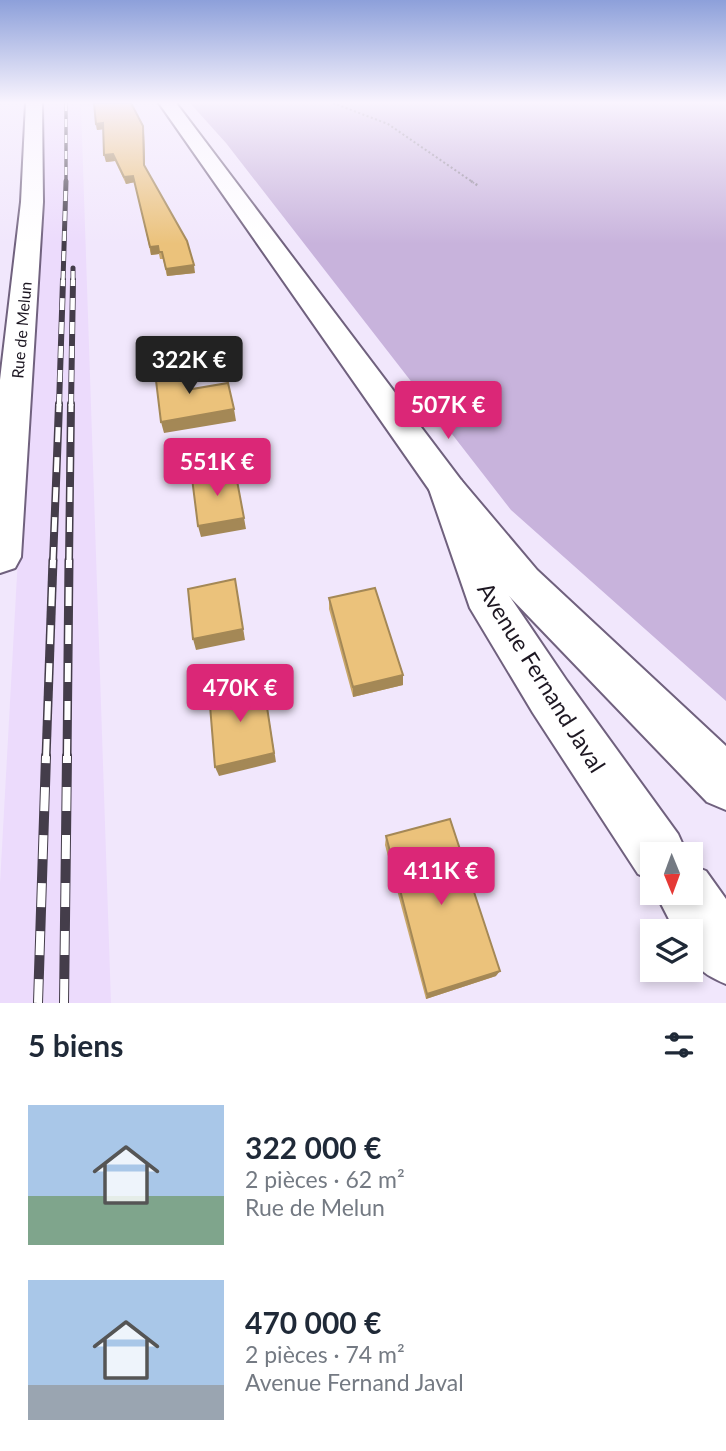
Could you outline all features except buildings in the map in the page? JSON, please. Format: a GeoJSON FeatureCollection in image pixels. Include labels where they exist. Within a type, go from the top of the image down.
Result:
{"type":"FeatureCollection","features":[{"type":"Feature","properties":{"kind":"street","name":"Rue de Melun"},"geometry":{"type":"LineString","coordinates":[[0,557],[6,433],[32,202],[33,150]]}},
{"type":"Feature","properties":{"kind":"street"},"geometry":{"type":"LineString","coordinates":[[201,150],[447,489],[522,582],[726,783]]}},
{"type":"Feature","properties":{"kind":"street","name":"Avenue Fernand Javal"},"geometry":{"type":"LineString","coordinates":[[447,489],[485,595],[550,697],[650,842]]}},
{"type":"Feature","properties":{"kind":"street"},"geometry":{"type":"LineString","coordinates":[[694,905],[726,952]]}},
{"type":"Feature","properties":{"kind":"path"},"geometry":{"type":"LineString","coordinates":[[426,150],[480,187]]}},
{"type":"Feature","properties":{"kind":"shaded area"},"geometry":{"type":"Polygon","coordinates":[[[40,150],[82,150],[111,1003],[0,1003],[0,884],[40,150]]]}},
{"type":"Feature","properties":{"kind":"shaded area"},"geometry":{"type":"Polygon","coordinates":[[[231,150],[726,150],[726,701],[511,510],[231,150]]]}},
{"type":"Feature","properties":{"kind":"railway"},"geometry":{"type":"LineString","coordinates":[[66,150],[66,181]]}},
{"type":"Feature","properties":{"kind":"railway"},"geometry":{"type":"LineString","coordinates":[[63,281],[66,181]]}},
{"type":"Feature","properties":{"kind":"railway"},"geometry":{"type":"LineString","coordinates":[[73,268],[73,280]]}},
{"type":"Feature","properties":{"kind":"railway"},"geometry":{"type":"LineString","coordinates":[[59,406],[63,280]]}},
{"type":"Feature","properties":{"kind":"railway"},"geometry":{"type":"LineString","coordinates":[[71,406],[73,280]]}},
{"type":"Feature","properties":{"kind":"railway"},"geometry":{"type":"LineString","coordinates":[[53,562],[59,404]]}},
{"type":"Feature","properties":{"kind":"railway"},"geometry":{"type":"LineString","coordinates":[[69,562],[71,404]]}},
{"type":"Feature","properties":{"kind":"railway"},"geometry":{"type":"LineString","coordinates":[[46,758],[53,560]]}},
{"type":"Feature","properties":{"kind":"railway"},"geometry":{"type":"LineString","coordinates":[[67,758],[69,560]]}},
{"type":"Feature","properties":{"kind":"railway"},"geometry":{"type":"LineString","coordinates":[[38,1003],[46,756]]}},
{"type":"Feature","properties":{"kind":"railway"},"geometry":{"type":"LineString","coordinates":[[64,1003],[67,756]]}}]}
